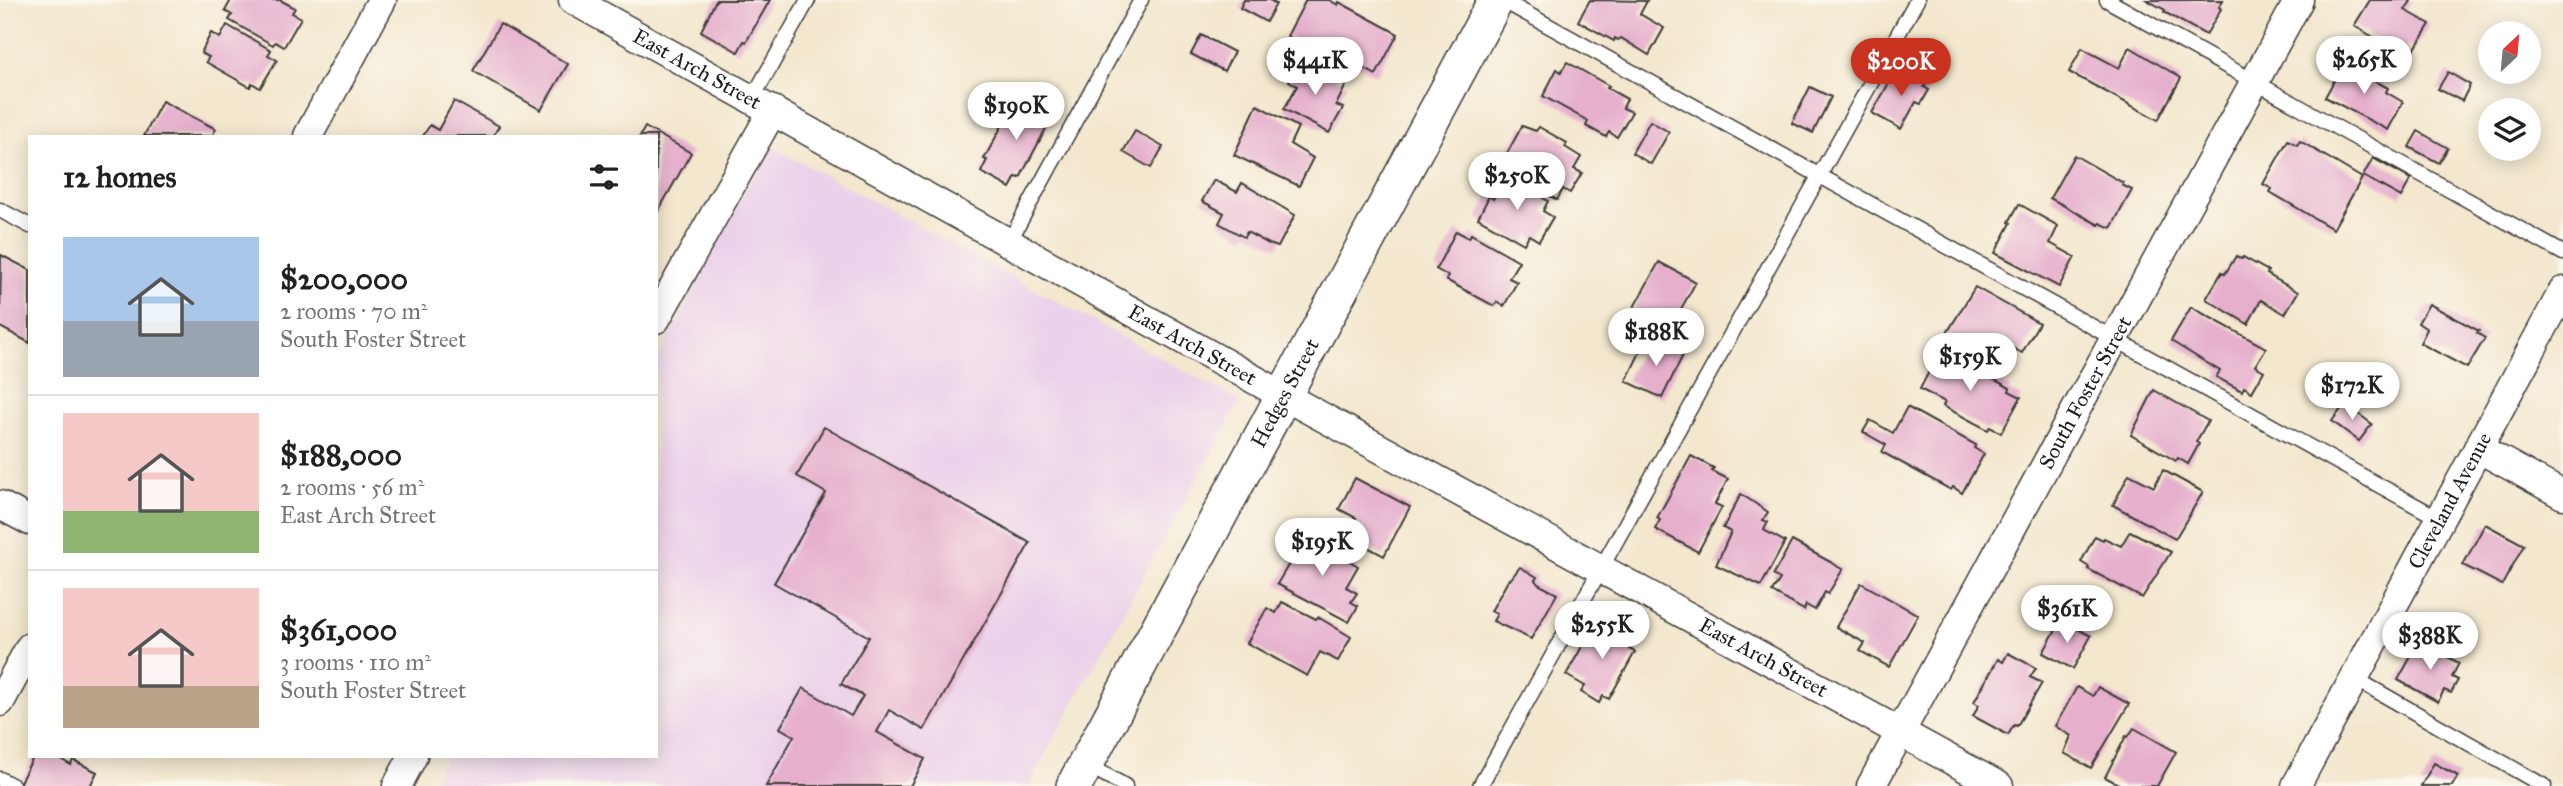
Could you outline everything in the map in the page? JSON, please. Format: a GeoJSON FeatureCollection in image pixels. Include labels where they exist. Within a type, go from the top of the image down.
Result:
{"type":"FeatureCollection","features":[{"type":"Feature","properties":{"kind":"street"},"geometry":{"type":"LineString","coordinates":[[309,135],[382,0]]}},
{"type":"Feature","properties":{"kind":"street","name":"East Arch Street"},"geometry":{"type":"LineString","coordinates":[[573,0],[1284,396],[1998,786]]}},
{"type":"Feature","properties":{"kind":"street","name":"Hedges Street"},"geometry":{"type":"LineString","coordinates":[[1080,775],[1496,0]]}},
{"type":"Feature","properties":{"kind":"street","name":"South Foster Street"},"geometry":{"type":"LineString","coordinates":[[1871,786],[2299,0]]}},
{"type":"Feature","properties":{"kind":"street"},"geometry":{"type":"LineString","coordinates":[[658,315],[762,105]]}},
{"type":"Feature","properties":{"kind":"street","name":"Cleveland Avenue"},"geometry":{"type":"LineString","coordinates":[[2296,786],[2563,291]]}},
{"type":"Feature","properties":{"kind":"street"},"geometry":{"type":"LineString","coordinates":[[2478,448],[2563,495]]}},
{"type":"Feature","properties":{"kind":"street"},"geometry":{"type":"LineString","coordinates":[[0,505],[28,520]]}},
{"type":"Feature","properties":{"kind":"street"},"geometry":{"type":"LineString","coordinates":[[0,702],[28,651]]}},
{"type":"Feature","properties":{"kind":"street"},"geometry":{"type":"LineString","coordinates":[[397,786],[412,758]]}},
{"type":"Feature","properties":{"kind":"lane"},"geometry":{"type":"LineString","coordinates":[[762,105],[808,0]]}},
{"type":"Feature","properties":{"kind":"lane"},"geometry":{"type":"LineString","coordinates":[[1009,242],[1141,0]]}},
{"type":"Feature","properties":{"kind":"lane"},"geometry":{"type":"LineString","coordinates":[[1502,0],[2440,519]]}},
{"type":"Feature","properties":{"kind":"lane"},"geometry":{"type":"LineString","coordinates":[[1480,786],[1817,175],[1917,0]]}},
{"type":"Feature","properties":{"kind":"lane"},"geometry":{"type":"LineString","coordinates":[[2107,0],[2563,253]]}},
{"type":"Feature","properties":{"kind":"lane"},"geometry":{"type":"LineString","coordinates":[[0,210],[28,225]]}},
{"type":"Feature","properties":{"kind":"lane"},"geometry":{"type":"LineString","coordinates":[[2354,678],[2544,786]]}},
{"type":"Feature","properties":{"kind":"lane"},"geometry":{"type":"LineString","coordinates":[[1080,775],[1125,786]]}},
{"type":"Feature","properties":{"kind":"lane"},"geometry":{"type":"LineString","coordinates":[[0,779],[13,786]]}},
{"type":"Feature","properties":{"kind":"shaded area"},"geometry":{"type":"Polygon","coordinates":[[[769,145],[1240,401],[1028,786],[430,786],[446,758],[658,758],[658,359],[769,145]]]}},
{"type":"Feature","properties":{"kind":"building"},"geometry":{"type":"Polygon","coordinates":[[[231,0],[280,0],[295,8],[292,13],[301,18],[284,47],[275,42],[273,45],[229,20],[232,15],[225,11],[231,0]]]}},
{"type":"Feature","properties":{"kind":"building"},"geometry":{"type":"Polygon","coordinates":[[[716,0],[770,0],[738,52],[701,31],[716,0]]]}},
{"type":"Feature","properties":{"kind":"building"},"geometry":{"type":"Polygon","coordinates":[[[1244,0],[1269,0],[1276,4],[1266,22],[1240,8],[1244,0]]]}},
{"type":"Feature","properties":{"kind":"building"},"geometry":{"type":"Polygon","coordinates":[[[1306,0],[1329,0],[1338,5],[1339,2],[1398,34],[1376,75],[1326,48],[1322,55],[1287,36],[1306,0]]]}},
{"type":"Feature","properties":{"kind":"building"},"geometry":{"type":"Polygon","coordinates":[[[1590,0],[1647,1],[1640,14],[1664,28],[1649,55],[1621,38],[1615,38],[1614,41],[1578,21],[1590,0]]]}},
{"type":"Feature","properties":{"kind":"building"},"geometry":{"type":"Polygon","coordinates":[[[2147,0],[2223,0],[2219,7],[2221,9],[2206,35],[2147,0]]]}},
{"type":"Feature","properties":{"kind":"building"},"geometry":{"type":"Polygon","coordinates":[[[2370,0],[2409,0],[2411,1],[2405,10],[2430,24],[2414,50],[2408,45],[2399,60],[2380,49],[2384,43],[2354,26],[2370,0]]]}},
{"type":"Feature","properties":{"kind":"building"},"geometry":{"type":"Polygon","coordinates":[[[500,24],[568,64],[541,110],[473,71],[500,24]]]}},
{"type":"Feature","properties":{"kind":"building"},"geometry":{"type":"Polygon","coordinates":[[[227,25],[271,50],[268,55],[277,60],[260,88],[252,83],[250,87],[206,62],[209,57],[201,53],[211,33],[220,38],[227,25]]]}},
{"type":"Feature","properties":{"kind":"building"},"geometry":{"type":"Polygon","coordinates":[[[1201,35],[1234,52],[1224,71],[1191,54],[1201,35]]]}},
{"type":"Feature","properties":{"kind":"building"},"geometry":{"type":"Polygon","coordinates":[[[2130,47],[2181,78],[2158,120],[2069,72],[2082,48],[2119,68],[2130,47]]]}},
{"type":"Feature","properties":{"kind":"building"},"geometry":{"type":"Polygon","coordinates":[[[1301,61],[1346,85],[1336,105],[1343,108],[1329,133],[1284,109],[1297,86],[1289,81],[1301,61]]]}},
{"type":"Feature","properties":{"kind":"building"},"geometry":{"type":"Polygon","coordinates":[[[1567,62],[1627,99],[1623,108],[1632,112],[1617,137],[1609,132],[1606,137],[1586,126],[1588,121],[1543,96],[1557,69],[1561,72],[1567,62]]]}},
{"type":"Feature","properties":{"kind":"building"},"geometry":{"type":"Polygon","coordinates":[[[2349,62],[2368,73],[2366,76],[2388,88],[2386,92],[2403,102],[2388,130],[2325,97],[2339,72],[2349,62]]]}},
{"type":"Feature","properties":{"kind":"building"},"geometry":{"type":"Polygon","coordinates":[[[1898,67],[1927,83],[1924,87],[1929,90],[1921,104],[1916,102],[1901,129],[1872,113],[1898,67]]]}},
{"type":"Feature","properties":{"kind":"building"},"geometry":{"type":"Polygon","coordinates":[[[2448,72],[2470,85],[2462,101],[2438,89],[2448,72]]]}},
{"type":"Feature","properties":{"kind":"building"},"geometry":{"type":"Polygon","coordinates":[[[1810,87],[1831,97],[1813,133],[1792,123],[1810,87]]]}},
{"type":"Feature","properties":{"kind":"building"},"geometry":{"type":"Polygon","coordinates":[[[1018,96],[1053,115],[1020,178],[1016,177],[1010,188],[981,172],[987,160],[984,159],[1018,96]]]}},
{"type":"Feature","properties":{"kind":"building"},"geometry":{"type":"Polygon","coordinates":[[[162,101],[216,129],[213,135],[145,135],[162,101]]]}},
{"type":"Feature","properties":{"kind":"building"},"geometry":{"type":"Polygon","coordinates":[[[454,101],[499,126],[494,135],[424,135],[430,125],[438,130],[454,101]]]}},
{"type":"Feature","properties":{"kind":"building"},"geometry":{"type":"Polygon","coordinates":[[[1257,105],[1298,127],[1290,144],[1313,158],[1299,186],[1234,155],[1257,105]]]}},
{"type":"Feature","properties":{"kind":"building"},"geometry":{"type":"Polygon","coordinates":[[[1650,121],[1669,132],[1651,164],[1632,153],[1650,121]]]}},
{"type":"Feature","properties":{"kind":"building"},"geometry":{"type":"Polygon","coordinates":[[[1522,126],[1536,131],[1539,127],[1567,143],[1565,147],[1581,157],[1574,169],[1582,173],[1570,193],[1563,189],[1557,200],[1500,166],[1522,126]]]}},
{"type":"Feature","properties":{"kind":"building"},"geometry":{"type":"Polygon","coordinates":[[[645,127],[691,153],[658,211],[658,135],[641,135],[645,127]]]}},
{"type":"Feature","properties":{"kind":"building"},"geometry":{"type":"Polygon","coordinates":[[[1135,131],[1163,147],[1151,168],[1123,152],[1135,131]]]}},
{"type":"Feature","properties":{"kind":"building"},"geometry":{"type":"Polygon","coordinates":[[[2418,131],[2448,148],[2439,163],[2409,147],[2418,131]]]}},
{"type":"Feature","properties":{"kind":"building"},"geometry":{"type":"Polygon","coordinates":[[[2288,140],[2297,145],[2300,141],[2362,178],[2333,229],[2270,192],[2272,189],[2263,184],[2288,140]]]}},
{"type":"Feature","properties":{"kind":"building"},"geometry":{"type":"Polygon","coordinates":[[[2074,155],[2132,190],[2111,228],[2100,223],[2099,225],[2050,198],[2074,155]]]}},
{"type":"Feature","properties":{"kind":"building"},"geometry":{"type":"Polygon","coordinates":[[[2373,158],[2411,179],[2401,197],[2363,176],[2373,158]]]}},
{"type":"Feature","properties":{"kind":"building"},"geometry":{"type":"Polygon","coordinates":[[[1506,177],[1548,201],[1543,211],[1553,217],[1539,241],[1529,235],[1524,244],[1478,218],[1489,196],[1493,199],[1506,177]]]}},
{"type":"Feature","properties":{"kind":"building"},"geometry":{"type":"Polygon","coordinates":[[[1214,180],[1237,192],[1242,183],[1295,215],[1278,247],[1247,232],[1244,237],[1219,223],[1224,213],[1202,201],[1214,180]]]}},
{"type":"Feature","properties":{"kind":"building"},"geometry":{"type":"Polygon","coordinates":[[[2019,204],[2058,226],[2050,243],[2075,257],[2059,287],[1995,253],[2019,204]]]}},
{"type":"Feature","properties":{"kind":"building"},"geometry":{"type":"Polygon","coordinates":[[[1456,231],[1469,238],[1471,234],[1519,261],[1509,278],[1517,282],[1504,306],[1497,302],[1494,306],[1446,280],[1448,276],[1436,269],[1456,231]]]}},
{"type":"Feature","properties":{"kind":"building"},"geometry":{"type":"Polygon","coordinates":[[[1,255],[28,269],[28,342],[0,327],[1,255]]]}},
{"type":"Feature","properties":{"kind":"building"},"geometry":{"type":"Polygon","coordinates":[[[2236,256],[2268,271],[2267,274],[2298,292],[2285,314],[2261,300],[2248,324],[2206,299],[2222,272],[2225,274],[2236,256]]]}},
{"type":"Feature","properties":{"kind":"building"},"geometry":{"type":"Polygon","coordinates":[[[1659,262],[1696,282],[1671,327],[1634,307],[1659,262]]]}},
{"type":"Feature","properties":{"kind":"building"},"geometry":{"type":"Polygon","coordinates":[[[1975,287],[2039,323],[2022,353],[1995,338],[1986,355],[1947,333],[1975,287]]]}},
{"type":"Feature","properties":{"kind":"building"},"geometry":{"type":"Polygon","coordinates":[[[2429,304],[2479,331],[2477,333],[2485,338],[2467,368],[2420,343],[2427,329],[2418,323],[2429,304]]]}},
{"type":"Feature","properties":{"kind":"building"},"geometry":{"type":"Polygon","coordinates":[[[2191,307],[2266,348],[2255,366],[2264,371],[2252,392],[2244,387],[2242,391],[2216,377],[2220,371],[2171,341],[2191,307]]]}},
{"type":"Feature","properties":{"kind":"building"},"geometry":{"type":"Polygon","coordinates":[[[1661,340],[1685,351],[1662,398],[1626,381],[1645,342],[1657,348],[1661,340]]]}},
{"type":"Feature","properties":{"kind":"building"},"geometry":{"type":"Polygon","coordinates":[[[1940,350],[2010,388],[2009,391],[2021,397],[2001,433],[1990,427],[1988,430],[1943,406],[1945,402],[1920,389],[1940,350]]]}},
{"type":"Feature","properties":{"kind":"building"},"geometry":{"type":"Polygon","coordinates":[[[2154,390],[2208,421],[2188,464],[2178,458],[2176,461],[2131,435],[2154,390]]]}},
{"type":"Feature","properties":{"kind":"building"},"geometry":{"type":"Polygon","coordinates":[[[2345,404],[2372,424],[2359,441],[2332,421],[2345,404]]]}},
{"type":"Feature","properties":{"kind":"building"},"geometry":{"type":"Polygon","coordinates":[[[1907,407],[1976,445],[1974,448],[1984,454],[1962,493],[1953,487],[1951,490],[1882,452],[1886,445],[1863,432],[1870,420],[1893,433],[1907,407]]]}},
{"type":"Feature","properties":{"kind":"building"},"geometry":{"type":"Polygon","coordinates":[[[824,427],[1030,543],[924,730],[889,710],[877,732],[925,759],[910,786],[766,786],[794,736],[780,728],[803,688],[851,716],[863,696],[841,684],[869,637],[774,583],[826,493],[797,476],[824,427]]]}},
{"type":"Feature","properties":{"kind":"building"},"geometry":{"type":"Polygon","coordinates":[[[1691,456],[1728,479],[1715,504],[1722,507],[1698,552],[1655,529],[1660,520],[1657,518],[1691,456]]]}},
{"type":"Feature","properties":{"kind":"building"},"geometry":{"type":"Polygon","coordinates":[[[2163,470],[2203,492],[2175,539],[2113,505],[2129,474],[2154,487],[2163,470]]]}},
{"type":"Feature","properties":{"kind":"building"},"geometry":{"type":"Polygon","coordinates":[[[1355,478],[1410,507],[1384,556],[1347,536],[1356,518],[1339,509],[1355,478]]]}},
{"type":"Feature","properties":{"kind":"building"},"geometry":{"type":"Polygon","coordinates":[[[1741,494],[1768,512],[1763,520],[1768,522],[1764,530],[1785,542],[1761,586],[1716,565],[1731,532],[1723,528],[1741,494]]]}},
{"type":"Feature","properties":{"kind":"building"},"geometry":{"type":"Polygon","coordinates":[[[2485,524],[2524,545],[2502,585],[2463,565],[2485,524]]]}},
{"type":"Feature","properties":{"kind":"building"},"geometry":{"type":"Polygon","coordinates":[[[2130,531],[2171,552],[2142,598],[2088,569],[2089,567],[2081,562],[2095,536],[2121,546],[2130,531]]]}},
{"type":"Feature","properties":{"kind":"building"},"geometry":{"type":"Polygon","coordinates":[[[1305,537],[1321,545],[1323,542],[1349,556],[1348,560],[1358,566],[1346,587],[1357,593],[1351,602],[1358,606],[1349,622],[1277,584],[1305,537]]]}},
{"type":"Feature","properties":{"kind":"building"},"geometry":{"type":"Polygon","coordinates":[[[1792,541],[1843,569],[1815,610],[1806,605],[1804,610],[1772,592],[1780,579],[1773,575],[1792,541]]]}},
{"type":"Feature","properties":{"kind":"building"},"geometry":{"type":"Polygon","coordinates":[[[1520,567],[1537,577],[1535,580],[1538,584],[1557,594],[1531,639],[1493,621],[1497,614],[1491,611],[1509,579],[1520,567]]]}},
{"type":"Feature","properties":{"kind":"building"},"geometry":{"type":"Polygon","coordinates":[[[1861,583],[1918,615],[1889,667],[1860,651],[1865,643],[1836,627],[1861,583]]]}},
{"type":"Feature","properties":{"kind":"building"},"geometry":{"type":"Polygon","coordinates":[[[1282,602],[1316,619],[1318,617],[1351,637],[1338,661],[1320,652],[1307,676],[1247,643],[1267,608],[1276,613],[1282,602]]]}},
{"type":"Feature","properties":{"kind":"building"},"geometry":{"type":"Polygon","coordinates":[[[1603,620],[1636,638],[1629,649],[1635,652],[1609,699],[1603,696],[1599,703],[1581,692],[1585,686],[1566,675],[1592,629],[1596,631],[1603,620]]]}},
{"type":"Feature","properties":{"kind":"building"},"geometry":{"type":"Polygon","coordinates":[[[2061,620],[2091,636],[2073,669],[2043,653],[2061,620]]]}},
{"type":"Feature","properties":{"kind":"building"},"geometry":{"type":"Polygon","coordinates":[[[2419,642],[2459,663],[2452,677],[2458,680],[2451,693],[2444,690],[2438,702],[2398,680],[2419,642]]]}},
{"type":"Feature","properties":{"kind":"building"},"geometry":{"type":"Polygon","coordinates":[[[2008,653],[2036,668],[2030,677],[2042,683],[2017,726],[2014,725],[2008,735],[1973,716],[1979,705],[1974,702],[1998,659],[2003,662],[2008,653]]]}},
{"type":"Feature","properties":{"kind":"building"},"geometry":{"type":"Polygon","coordinates":[[[2077,687],[2093,696],[2098,687],[2129,704],[2091,768],[2064,753],[2071,736],[2055,726],[2077,687]]]}},
{"type":"Feature","properties":{"kind":"building"},"geometry":{"type":"Polygon","coordinates":[[[2134,728],[2176,752],[2157,786],[2122,786],[2105,777],[2126,736],[2128,737],[2134,728]]]}},
{"type":"Feature","properties":{"kind":"building"},"geometry":{"type":"Polygon","coordinates":[[[33,758],[59,758],[71,765],[73,760],[97,772],[90,786],[19,784],[33,758]]]}},
{"type":"Feature","properties":{"kind":"building"},"geometry":{"type":"Polygon","coordinates":[[[2434,763],[2458,776],[2452,786],[2421,786],[2434,763]]]}}]}
